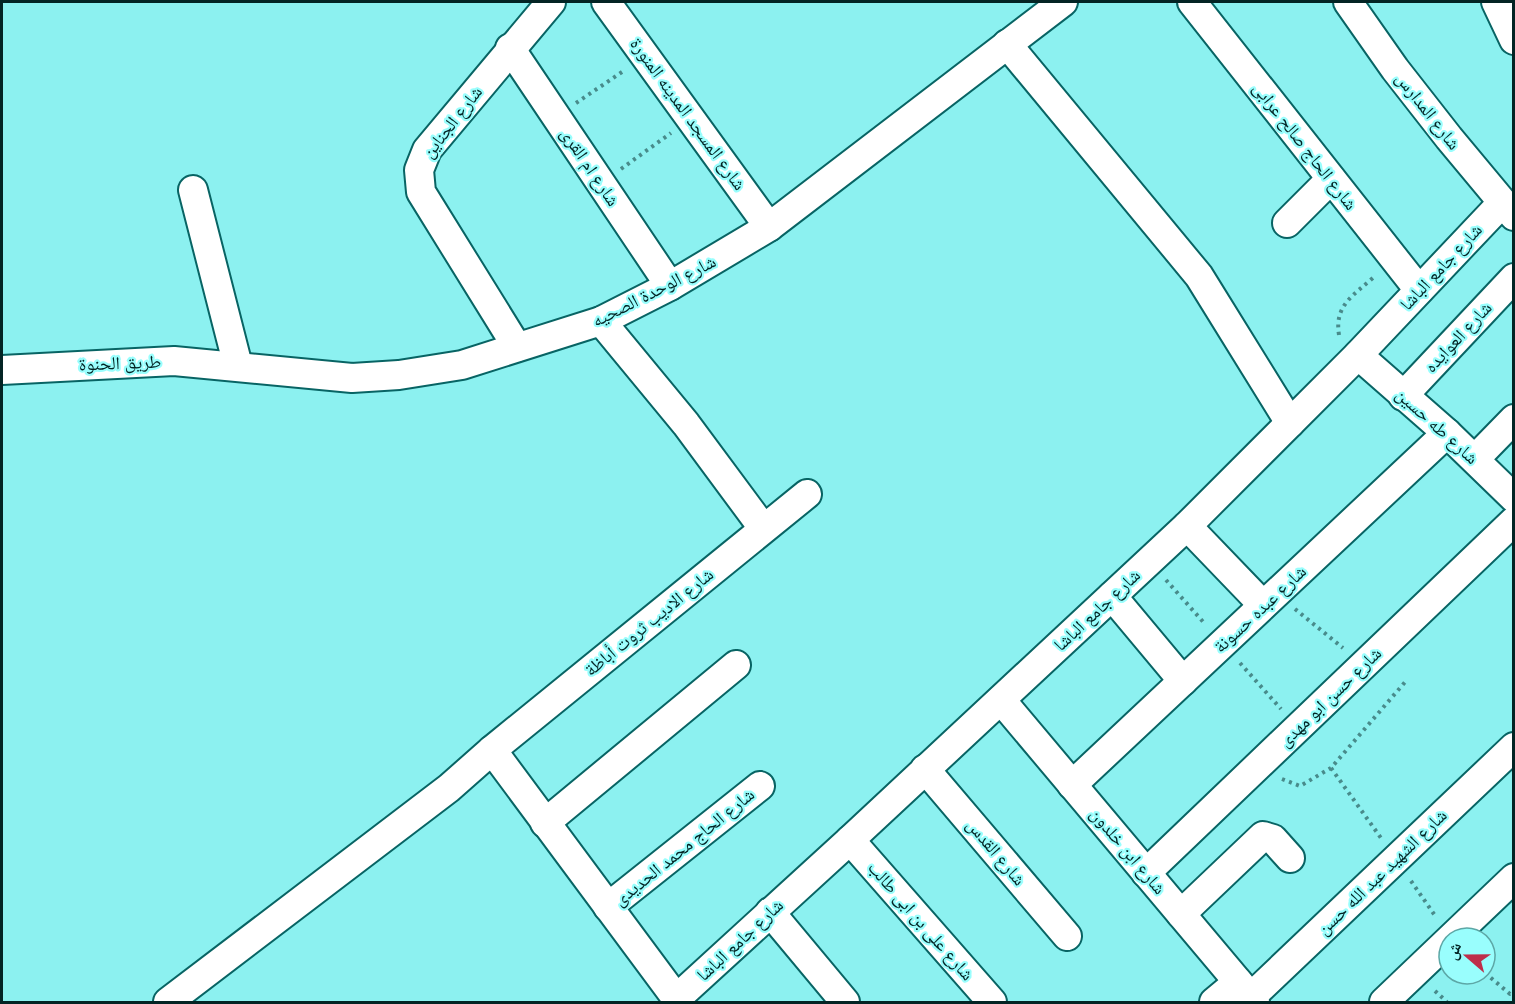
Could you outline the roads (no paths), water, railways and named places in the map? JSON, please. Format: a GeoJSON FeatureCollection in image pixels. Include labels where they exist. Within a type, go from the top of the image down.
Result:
{"type":"FeatureCollection","features":[{"type":"Feature","properties":{"kind":"street","name":"شارع الجناين"},"geometry":{"type":"LineString","coordinates":[[517,347],[421,192],[420,163],[427,150],[510,48],[551,2]]}},
{"type":"Feature","properties":{"kind":"street","name":"شارع المسجد المدينه المنورة"},"geometry":{"type":"LineString","coordinates":[[606,2],[769,227]]}},
{"type":"Feature","properties":{"kind":"street","name":"شارع الوحدة الصحيه"},"geometry":{"type":"LineString","coordinates":[[238,366],[352,378],[399,375],[462,365],[601,321],[670,286],[769,227],[1064,2]]}},
{"type":"Feature","properties":{"kind":"street","name":"شارع الحاج صالح عرابى"},"geometry":{"type":"LineString","coordinates":[[1192,2],[1419,290]]}},
{"type":"Feature","properties":{"kind":"street","name":"شارع المدارس"},"geometry":{"type":"LineString","coordinates":[[1348,2],[1395,69],[1508,209]]}},
{"type":"Feature","properties":{"kind":"street"},"geometry":{"type":"LineString","coordinates":[[1504,8],[1514,40]]}},
{"type":"Feature","properties":{"kind":"street"},"geometry":{"type":"LineString","coordinates":[[1007,44],[1199,276],[1290,423]]}},
{"type":"Feature","properties":{"kind":"street","name":"شارع ام القرى"},"geometry":{"type":"LineString","coordinates":[[510,48],[670,286]]}},
{"type":"Feature","properties":{"kind":"street"},"geometry":{"type":"LineString","coordinates":[[1287,223],[1331,179]]}},
{"type":"Feature","properties":{"kind":"street"},"geometry":{"type":"LineString","coordinates":[[193,190],[238,366]]}},
{"type":"Feature","properties":{"kind":"street","name":"شارع جامع الباشا"},"geometry":{"type":"LineString","coordinates":[[677,1001],[1187,526],[1358,355],[1419,290],[1508,209]]}},
{"type":"Feature","properties":{"kind":"street","name":"شارع العوايده"},"geometry":{"type":"LineString","coordinates":[[1403,396],[1514,278]]}},
{"type":"Feature","properties":{"kind":"street"},"geometry":{"type":"LineString","coordinates":[[601,321],[686,424],[763,528]]}},
{"type":"Feature","properties":{"kind":"street","name":"شارع طه حسين"},"geometry":{"type":"LineString","coordinates":[[1358,355],[1447,433],[1514,498]]}},
{"type":"Feature","properties":{"kind":"street","name":"طريق الحنوة"},"geometry":{"type":"LineString","coordinates":[[2,363],[174,361],[238,366]]}},
{"type":"Feature","properties":{"kind":"street"},"geometry":{"type":"LineString","coordinates":[[1475,459],[1514,419]]}},
{"type":"Feature","properties":{"kind":"street","name":"شارع عبده حسونة"},"geometry":{"type":"LineString","coordinates":[[1072,785],[1447,433]]}},
{"type":"Feature","properties":{"kind":"street","name":"شارع الاديب ثروت أباظة"},"geometry":{"type":"LineString","coordinates":[[168,1002],[449,788],[492,750],[807,494]]}},
{"type":"Feature","properties":{"kind":"street","name":"شارع حسن ابو مهدى"},"geometry":{"type":"LineString","coordinates":[[1146,873],[1514,521]]}},
{"type":"Feature","properties":{"kind":"street"},"geometry":{"type":"LineString","coordinates":[[1187,526],[1270,599]]}},
{"type":"Feature","properties":{"kind":"street"},"geometry":{"type":"LineString","coordinates":[[1112,596],[1183,681]]}},
{"type":"Feature","properties":{"kind":"street"},"geometry":{"type":"LineString","coordinates":[[545,823],[736,665]]}},
{"type":"Feature","properties":{"kind":"street","name":"شارع ابن خلدون"},"geometry":{"type":"LineString","coordinates":[[1001,700],[1248,994]]}},
{"type":"Feature","properties":{"kind":"street","name":"شارع الشهيد عبد الله حسن"},"geometry":{"type":"LineString","coordinates":[[1214,1002],[1248,994],[1514,747]]}},
{"type":"Feature","properties":{"kind":"street"},"geometry":{"type":"LineString","coordinates":[[492,750],[677,1001]]}},
{"type":"Feature","properties":{"kind":"street","name":"شارع القدس"},"geometry":{"type":"LineString","coordinates":[[926,769],[1067,936]]}},
{"type":"Feature","properties":{"kind":"street","name":"شارع الحاج محمد الحديدى"},"geometry":{"type":"LineString","coordinates":[[608,907],[760,786]]}},
{"type":"Feature","properties":{"kind":"street"},"geometry":{"type":"LineString","coordinates":[[1181,914],[1263,836],[1273,839],[1290,858]]}},
{"type":"Feature","properties":{"kind":"street","name":"شارع على بن ابى طالب"},"geometry":{"type":"LineString","coordinates":[[850,840],[992,1002]]}},
{"type":"Feature","properties":{"kind":"street"},"geometry":{"type":"LineString","coordinates":[[1384,1002],[1514,878]]}},
{"type":"Feature","properties":{"kind":"street"},"geometry":{"type":"LineString","coordinates":[[770,912],[845,1002]]}}]}
